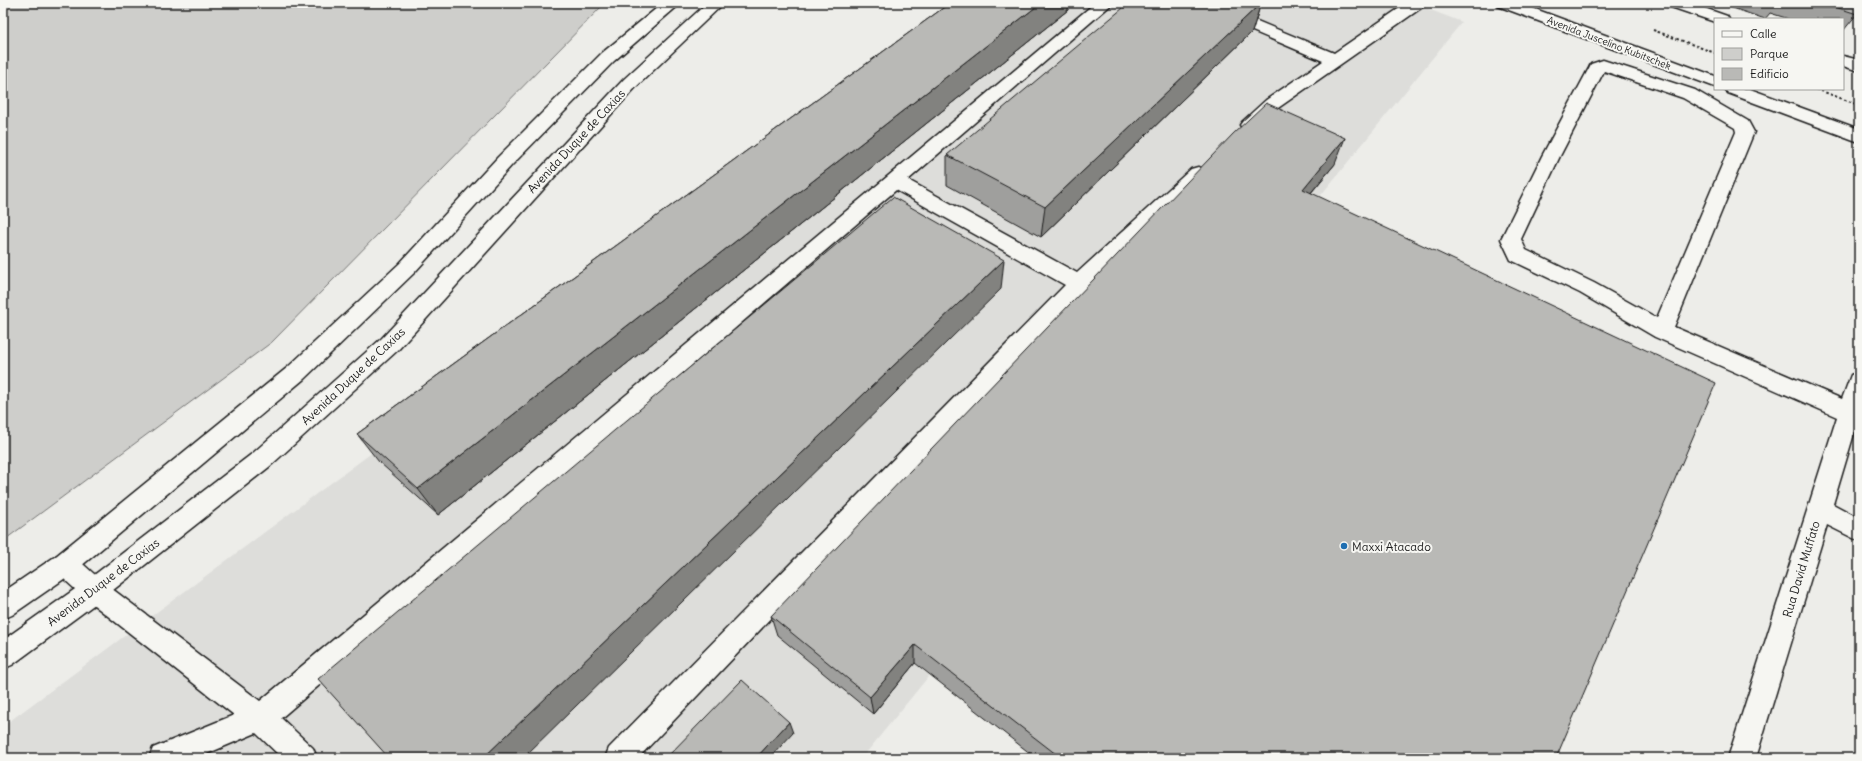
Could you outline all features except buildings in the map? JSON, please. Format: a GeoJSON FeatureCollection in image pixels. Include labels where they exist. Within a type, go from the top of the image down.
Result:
{"type":"FeatureCollection","features":[{"type":"Feature","properties":{"kind":"main road"},"geometry":{"type":"LineString","coordinates":[[3,607],[65,564],[296,373],[407,268],[505,161],[608,57],[673,3]]}},
{"type":"Feature","properties":{"kind":"main road","name":"Avenida Duque de Caxias"},"geometry":{"type":"LineString","coordinates":[[3,656],[94,590],[261,460],[390,344],[630,83],[716,3]]}},
{"type":"Feature","properties":{"kind":"main road"},"geometry":{"type":"LineString","coordinates":[[163,758],[260,718],[1105,3]]}},
{"type":"Feature","properties":{"kind":"main road"},"geometry":{"type":"LineString","coordinates":[[1200,3],[1336,60]]}},
{"type":"Feature","properties":{"kind":"main road"},"geometry":{"type":"LineString","coordinates":[[1237,136],[1272,104],[1418,3]]}},
{"type":"Feature","properties":{"kind":"main road","name":"Avenida Juscelino Kubitschek"},"geometry":{"type":"LineString","coordinates":[[1504,3],[1714,82]]}},
{"type":"Feature","properties":{"kind":"main road"},"geometry":{"type":"LineString","coordinates":[[1674,3],[1718,18]]}},
{"type":"Feature","properties":{"kind":"main road"},"geometry":{"type":"LineString","coordinates":[[1844,61],[1859,66]]}},
{"type":"Feature","properties":{"kind":"main road"},"geometry":{"type":"LineString","coordinates":[[1662,331],[1745,132],[1742,125],[1688,94],[1604,65],[1596,68],[1511,239],[1518,256],[1587,288],[1662,331],[1849,412]]}},
{"type":"Feature","properties":{"kind":"main road"},"geometry":{"type":"LineString","coordinates":[[1737,90],[1859,136]]}},
{"type":"Feature","properties":{"kind":"main road"},"geometry":{"type":"LineString","coordinates":[[619,758],[1079,283],[1213,158]]}},
{"type":"Feature","properties":{"kind":"main road"},"geometry":{"type":"LineString","coordinates":[[894,182],[1079,283]]}},
{"type":"Feature","properties":{"kind":"main road","name":"Rua David Muffato"},"geometry":{"type":"LineString","coordinates":[[1742,758],[1859,381]]}},
{"type":"Feature","properties":{"kind":"main road"},"geometry":{"type":"LineString","coordinates":[[1820,510],[1859,530]]}},
{"type":"Feature","properties":{"kind":"main road"},"geometry":{"type":"LineString","coordinates":[[65,564],[94,590],[260,718],[303,758]]}},
{"type":"Feature","properties":{"kind":"path"},"geometry":{"type":"LineString","coordinates":[[1819,90],[1859,105]]}},
{"type":"Feature","properties":{"kind":"shaded area"},"geometry":{"type":"Polygon","coordinates":[[[979,3],[1412,3],[1462,22],[862,758],[3,758],[3,726],[979,3]]]}},
{"type":"Feature","properties":{"kind":"green space"},"geometry":{"type":"Polygon","coordinates":[[[3,3],[605,3],[272,342],[3,541],[3,3]]]}},
{"type":"Feature","properties":{"kind":"place","name":"Maxxi Atacado"},"geometry":{"type":"Point","coordinates":[1344,546]}}]}
